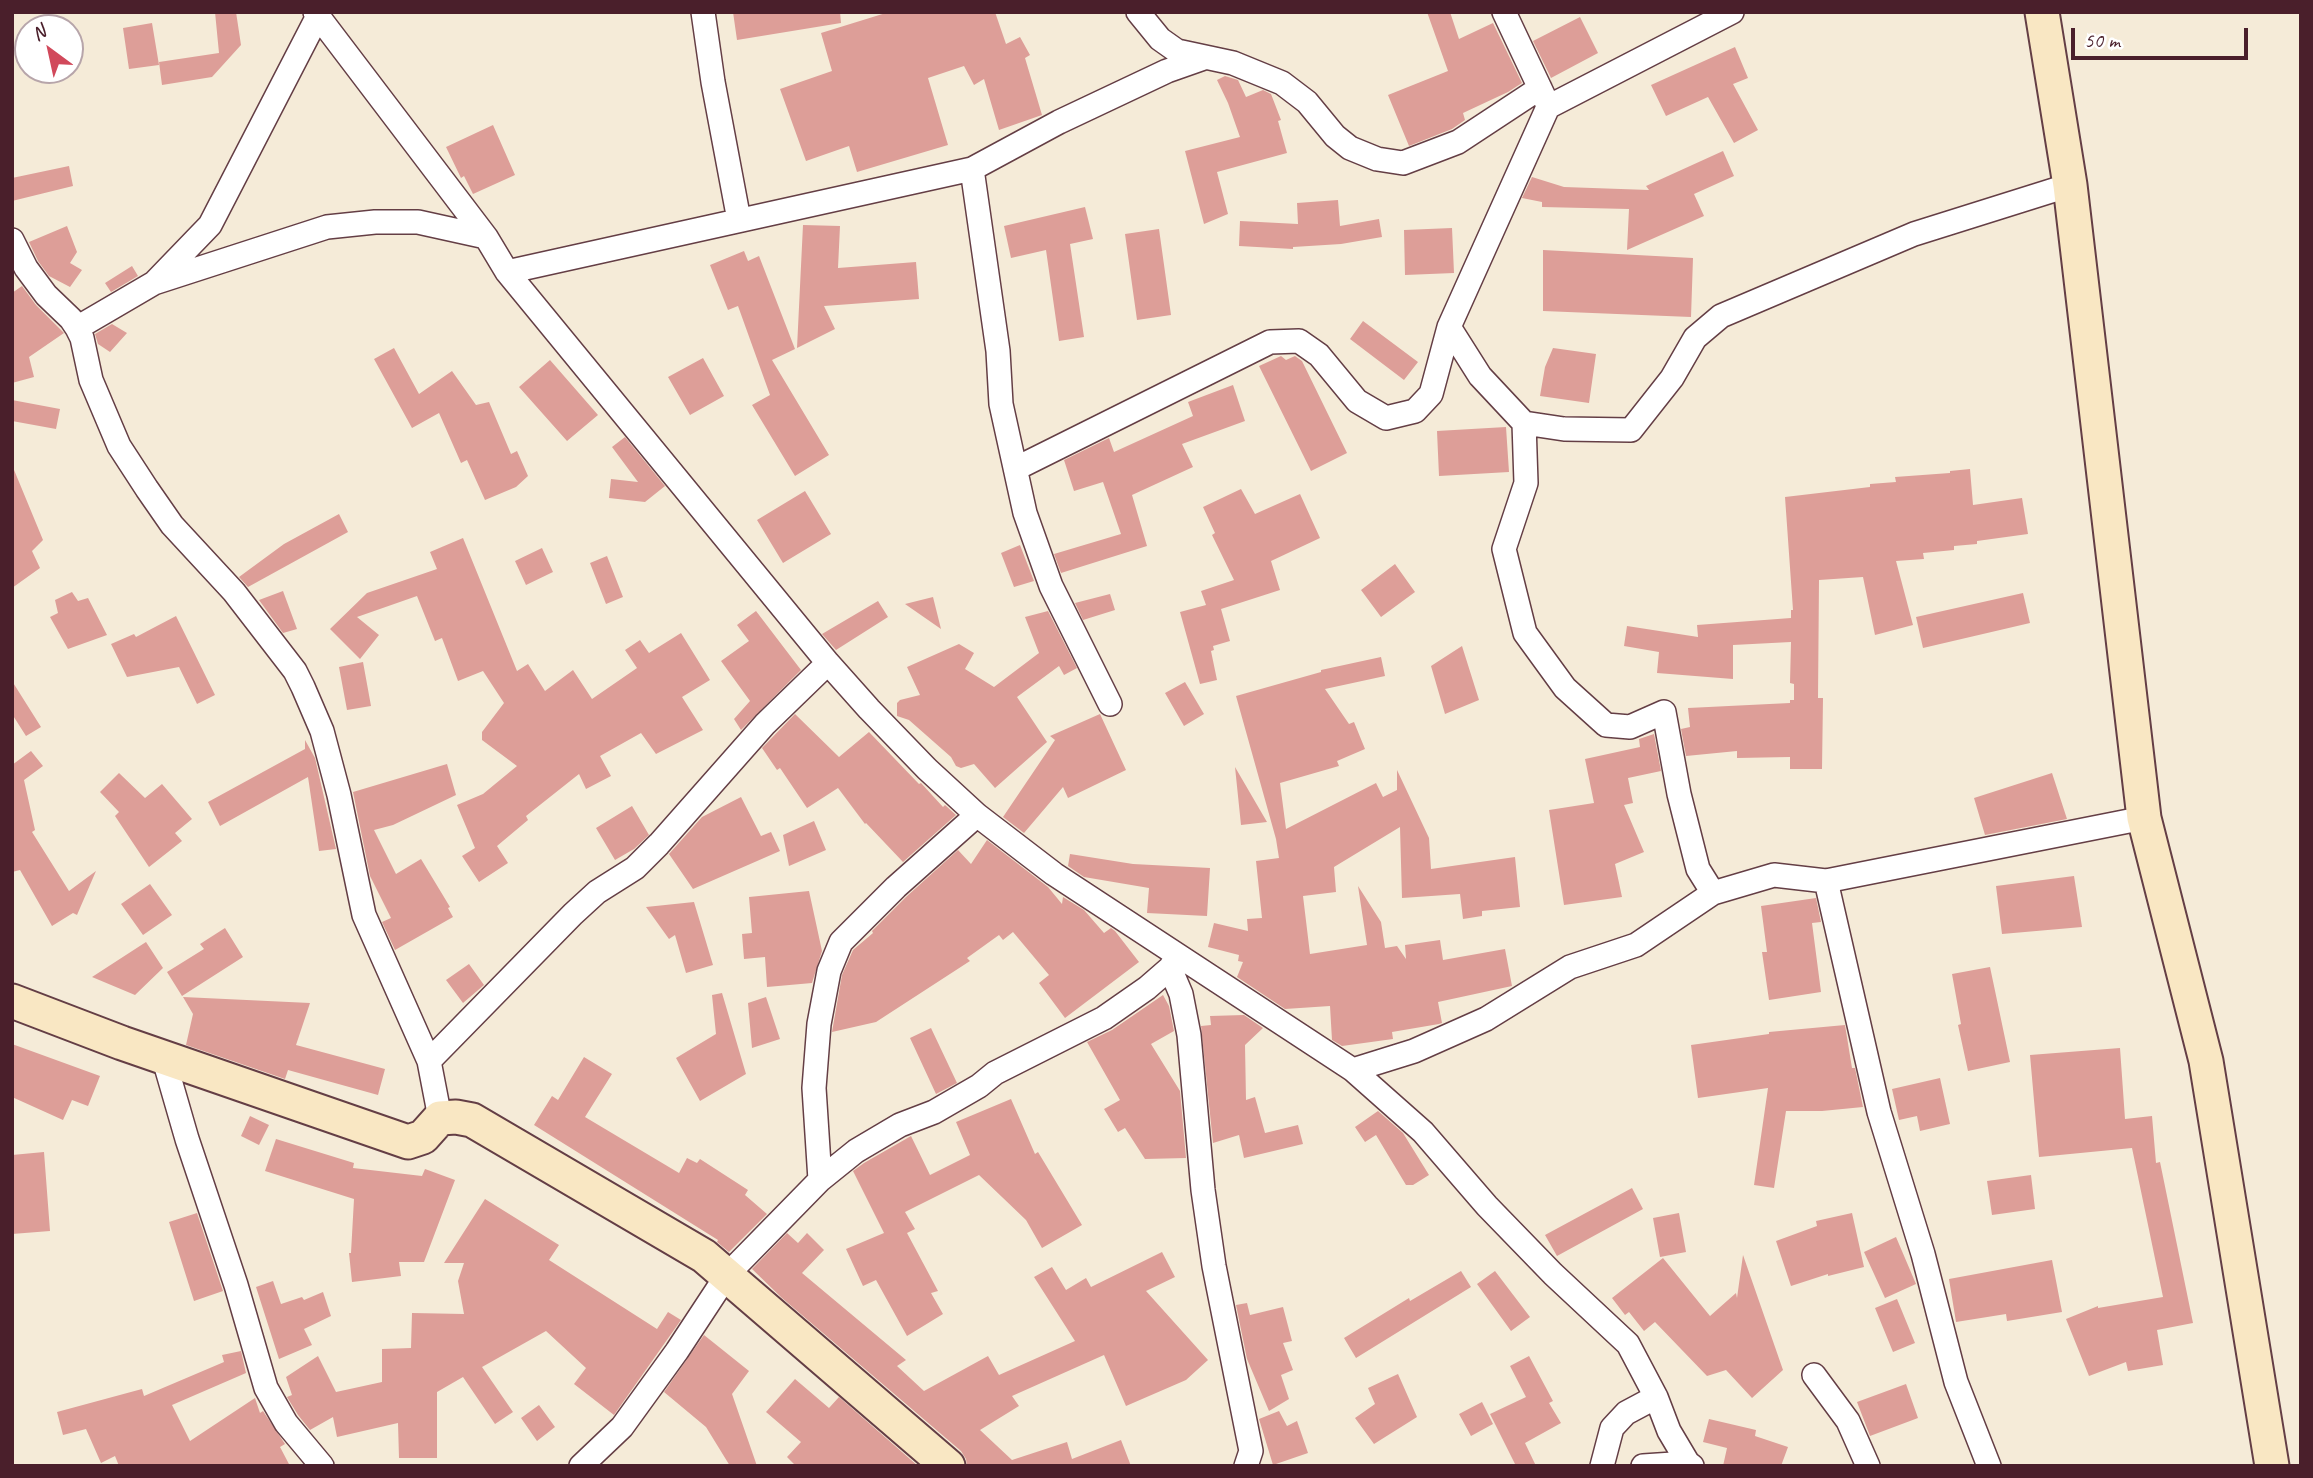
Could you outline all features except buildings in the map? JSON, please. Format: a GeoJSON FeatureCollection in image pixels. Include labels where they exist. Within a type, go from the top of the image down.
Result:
{"type":"FeatureCollection","features":[{"type":"Feature","properties":{"kind":"street"},"geometry":{"type":"LineString","coordinates":[[703,12],[739,220]]}},
{"type":"Feature","properties":{"kind":"street"},"geometry":{"type":"LineString","coordinates":[[1138,12],[1160,39],[1177,51],[1233,63],[1282,83],[1307,102],[1335,136],[1350,148],[1377,159],[1403,163],[1458,142],[1544,97],[1732,12]]}},
{"type":"Feature","properties":{"kind":"street"},"geometry":{"type":"LineString","coordinates":[[1017,468],[1270,342],[1299,341],[1319,355],[1357,401],[1386,418],[1415,411],[1431,394],[1449,327],[1544,97],[1504,12]]}},
{"type":"Feature","properties":{"kind":"street"},"geometry":{"type":"LineString","coordinates":[[2042,12],[2070,185],[2144,818],[2206,1061],[2272,1466]]}},
{"type":"Feature","properties":{"kind":"street"},"geometry":{"type":"LineString","coordinates":[[154,283],[210,225],[318,14],[486,237],[507,272],[828,663],[927,769],[977,815],[1174,963],[1353,1070],[1423,1132],[1506,1226],[1628,1344],[1656,1397],[1669,1431],[1690,1464]]}},
{"type":"Feature","properties":{"kind":"street"},"geometry":{"type":"LineString","coordinates":[[507,272],[972,169],[1083,111],[1167,71],[1204,58]]}},
{"type":"Feature","properties":{"kind":"street"},"geometry":{"type":"LineString","coordinates":[[972,169],[998,351],[1001,404],[1027,520],[1051,586],[1111,704]]}},
{"type":"Feature","properties":{"kind":"street"},"geometry":{"type":"LineString","coordinates":[[1449,327],[1480,376],[1524,424],[1564,429],[1631,430],[1672,378],[1695,338],[1721,316],[1914,234],[2070,185]]}},
{"type":"Feature","properties":{"kind":"street"},"geometry":{"type":"LineString","coordinates":[[77,328],[154,283],[327,227],[374,222],[418,222],[486,237]]}},
{"type":"Feature","properties":{"kind":"street"},"geometry":{"type":"LineString","coordinates":[[12,240],[26,268],[46,295],[71,318],[77,328],[82,338],[91,380],[119,446],[172,525],[234,593],[295,671],[303,687],[322,731],[339,795],[364,915],[429,1061],[440,1118]]}},
{"type":"Feature","properties":{"kind":"street"},"geometry":{"type":"LineString","coordinates":[[1524,424],[1526,483],[1504,549],[1525,633],[1565,688],[1606,725],[1630,727],[1664,712],[1679,794],[1698,869],[1713,894]]}},
{"type":"Feature","properties":{"kind":"street"},"geometry":{"type":"LineString","coordinates":[[429,1061],[573,914],[597,892],[635,868],[765,724],[828,663]]}},
{"type":"Feature","properties":{"kind":"street"},"geometry":{"type":"LineString","coordinates":[[820,1180],[814,1088],[819,1024],[829,971],[841,942],[896,887],[977,815]]}},
{"type":"Feature","properties":{"kind":"street"},"geometry":{"type":"LineString","coordinates":[[1353,1070],[1414,1051],[1486,1019],[1570,967],[1636,945],[1713,894],[1774,875],[1826,881],[2144,818]]}},
{"type":"Feature","properties":{"kind":"street"},"geometry":{"type":"LineString","coordinates":[[1826,881],[1880,1112],[1923,1254],[1956,1382],[1989,1466]]}},
{"type":"Feature","properties":{"kind":"street"},"geometry":{"type":"LineString","coordinates":[[581,1466],[622,1427],[727,1275],[820,1180],[856,1151],[900,1125],[934,1112],[995,1073],[1104,1017],[1147,988],[1174,963]]}},
{"type":"Feature","properties":{"kind":"street"},"geometry":{"type":"LineString","coordinates":[[1174,963],[1189,1035],[1203,1190],[1214,1266],[1251,1451],[1246,1466]]}},
{"type":"Feature","properties":{"kind":"street"},"geometry":{"type":"LineString","coordinates":[[12,1001],[408,1142],[423,1137],[440,1118],[472,1120],[704,1256],[948,1466]]}},
{"type":"Feature","properties":{"kind":"street"},"geometry":{"type":"LineString","coordinates":[[163,1056],[266,1388],[286,1423],[323,1466]]}},
{"type":"Feature","properties":{"kind":"street"},"geometry":{"type":"LineString","coordinates":[[1814,1375],[1847,1421],[1868,1466]]}},
{"type":"Feature","properties":{"kind":"street"},"geometry":{"type":"LineString","coordinates":[[1602,1466],[1612,1428],[1626,1413],[1656,1397]]}},
{"type":"Feature","properties":{"kind":"street"},"geometry":{"type":"LineString","coordinates":[[1643,1466],[1690,1464]]}}]}
